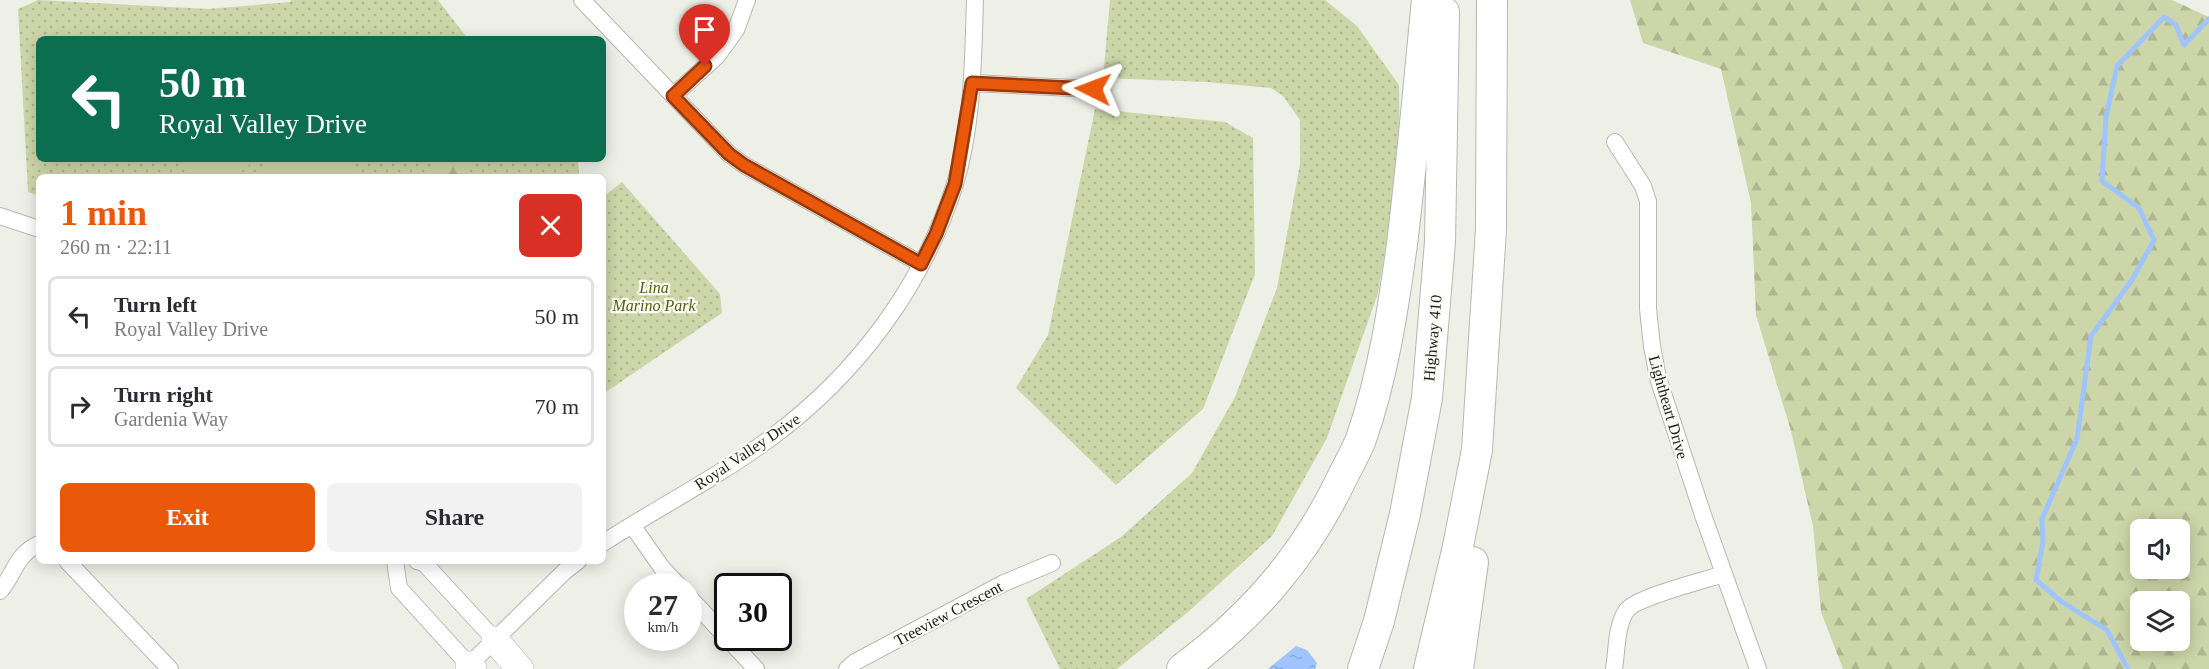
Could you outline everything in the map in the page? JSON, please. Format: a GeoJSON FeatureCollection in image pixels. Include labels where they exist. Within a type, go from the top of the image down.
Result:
{"type":"FeatureCollection","features":[{"type":"Feature","properties":{"kind":"highway"},"geometry":{"type":"LineString","coordinates":[[1182,669],[1246,615],[1282,576],[1334,495],[1360,441],[1391,328],[1407,204],[1427,0]]}},
{"type":"Feature","properties":{"kind":"highway","name":"Highway 410"},"geometry":{"type":"LineString","coordinates":[[1363,669],[1378,621],[1405,514],[1427,398],[1440,242],[1444,0]]}},
{"type":"Feature","properties":{"kind":"highway"},"geometry":{"type":"LineString","coordinates":[[1429,669],[1457,551],[1477,450],[1491,229],[1492,0]]}},
{"type":"Feature","properties":{"kind":"highway"},"geometry":{"type":"LineString","coordinates":[[1458,669],[1482,494],[1477,450]]}},
{"type":"Feature","properties":{"kind":"main road"},"geometry":{"type":"LineString","coordinates":[[495,640],[520,669]]}},
{"type":"Feature","properties":{"kind":"street"},"geometry":{"type":"LineString","coordinates":[[582,0],[729,154],[744,165],[921,264]]}},
{"type":"Feature","properties":{"kind":"street"},"geometry":{"type":"LineString","coordinates":[[673,96],[717,56],[736,30],[747,0]]}},
{"type":"Feature","properties":{"kind":"street","name":"Royal Valley Drive"},"geometry":{"type":"LineString","coordinates":[[606,541],[744,457],[801,415],[827,392],[877,336],[908,289],[921,264],[936,234],[955,184],[972,83],[975,0]]}},
{"type":"Feature","properties":{"kind":"street"},"geometry":{"type":"LineString","coordinates":[[972,83],[1093,89]]}},
{"type":"Feature","properties":{"kind":"street","name":"Lightheart Drive"},"geometry":{"type":"LineString","coordinates":[[1615,142],[1643,186],[1648,201],[1648,309],[1652,346],[1664,399],[1758,669]]}},
{"type":"Feature","properties":{"kind":"street"},"geometry":{"type":"LineString","coordinates":[[0,216],[36,228]]}},
{"type":"Feature","properties":{"kind":"street"},"geometry":{"type":"LineString","coordinates":[[632,525],[668,573]]}},
{"type":"Feature","properties":{"kind":"street"},"geometry":{"type":"LineString","coordinates":[[0,591],[10,579],[17,560],[27,549],[36,545]]}},
{"type":"Feature","properties":{"kind":"street","name":"Treeview Crescent"},"geometry":{"type":"LineString","coordinates":[[847,669],[1004,583],[1052,563]]}},
{"type":"Feature","properties":{"kind":"street"},"geometry":{"type":"LineString","coordinates":[[70,564],[170,669]]}},
{"type":"Feature","properties":{"kind":"street"},"geometry":{"type":"LineString","coordinates":[[395,564],[399,588],[469,668],[574,564]]}},
{"type":"Feature","properties":{"kind":"street"},"geometry":{"type":"LineString","coordinates":[[425,564],[495,640]]}},
{"type":"Feature","properties":{"kind":"street"},"geometry":{"type":"LineString","coordinates":[[1614,669],[1621,622],[1628,608],[1641,600],[1724,574]]}},
{"type":"Feature","properties":{"kind":"street"},"geometry":{"type":"LineString","coordinates":[[702,611],[756,669]]}},
{"type":"Feature","properties":{"kind":"green space"},"geometry":{"type":"Polygon","coordinates":[[[38,0],[208,9],[290,2],[291,0],[438,0],[466,36],[36,36],[36,162],[578,162],[579,173],[36,174],[36,195],[28,192],[18,9],[38,0]]]}},
{"type":"Feature","properties":{"kind":"green space"},"geometry":{"type":"Polygon","coordinates":[[[1110,0],[1325,0],[1357,26],[1399,85],[1400,161],[1378,293],[1327,438],[1272,536],[1188,612],[1117,669],[1060,669],[1026,599],[1121,537],[1192,473],[1235,397],[1277,288],[1300,164],[1300,120],[1283,96],[1271,88],[1207,82],[1103,78],[1110,0]]]}},
{"type":"Feature","properties":{"kind":"green space"},"geometry":{"type":"Polygon","coordinates":[[[1630,0],[2172,0],[2209,17],[2209,669],[1843,669],[1821,612],[1813,526],[1791,431],[1756,315],[1751,203],[1721,69],[1643,43],[1630,0]]]}},
{"type":"Feature","properties":{"kind":"green space"},"geometry":{"type":"Polygon","coordinates":[[[1095,109],[1225,122],[1253,138],[1255,274],[1203,409],[1116,485],[1016,388],[1048,335],[1095,109]]]}},
{"type":"Feature","properties":{"kind":"green space"},"geometry":{"type":"Polygon","coordinates":[[[181,162],[253,162],[238,174],[191,174],[181,162]]]}},
{"type":"Feature","properties":{"kind":"green space"},"geometry":{"type":"Polygon","coordinates":[[[268,162],[351,162],[361,174],[253,174],[268,162]]]}},
{"type":"Feature","properties":{"kind":"green space"},"geometry":{"type":"Polygon","coordinates":[[[433,162],[469,162],[461,174],[427,174],[433,162]]]}},
{"type":"Feature","properties":{"kind":"green space","name":"Lina Marino Park"},"geometry":{"type":"Polygon","coordinates":[[[622,182],[720,294],[722,313],[606,392],[606,195],[622,182]]]}},
{"type":"Feature","properties":{"kind":"green space"},"geometry":{"type":"Polygon","coordinates":[[[606,270],[619,285],[606,297],[606,270]]]}},
{"type":"Feature","properties":{"kind":"water"},"geometry":{"type":"Polygon","coordinates":[[[1296,646],[1307,650],[1317,663],[1315,669],[1268,669],[1296,646]]]}},
{"type":"Feature","properties":{"kind":"waterway"},"geometry":{"type":"LineString","coordinates":[[2128,669],[2107,630],[2062,602],[2036,580],[2043,542],[2042,519],[2077,439],[2091,336],[2132,280],[2154,240],[2139,208],[2102,181],[2106,117],[2117,66],[2164,17],[2176,25],[2184,45],[2209,19]]}},
{"type":"Feature","properties":{"kind":"route"},"geometry":{"type":"LineString","coordinates":[[705,66],[673,96],[729,154],[744,165],[921,264],[936,234],[955,184],[972,83],[1093,89]]}}]}
